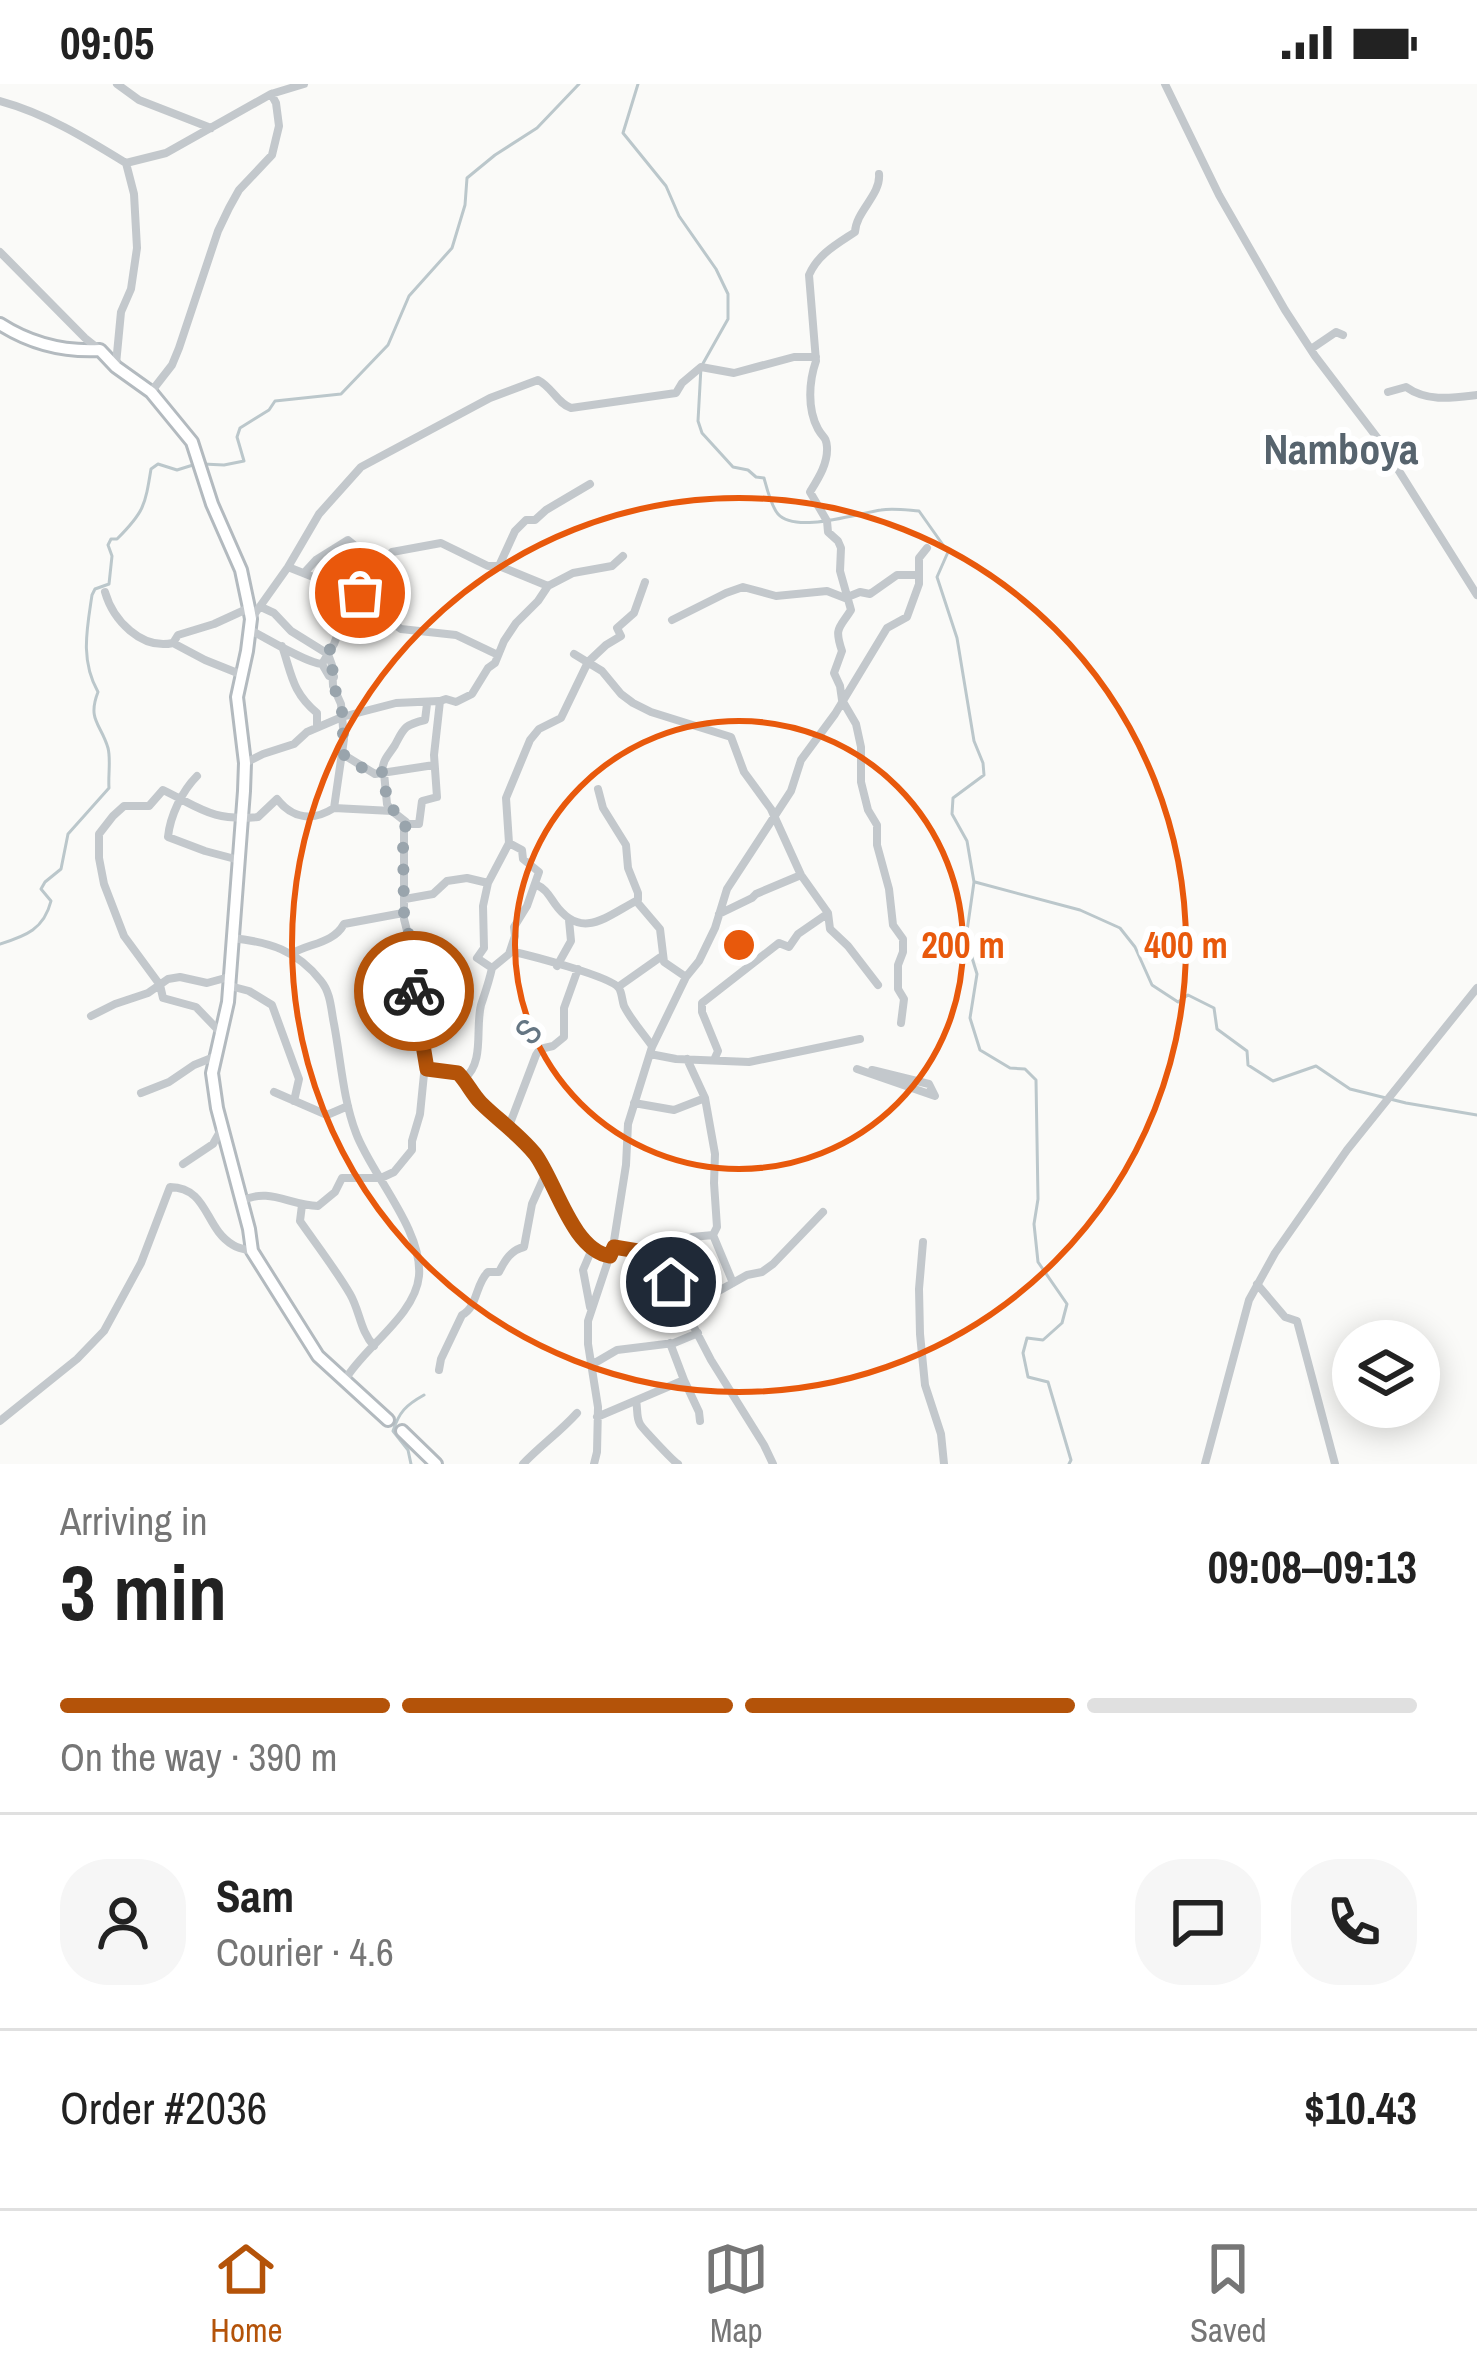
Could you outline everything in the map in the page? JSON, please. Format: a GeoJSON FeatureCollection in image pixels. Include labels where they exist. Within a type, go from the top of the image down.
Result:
{"type":"FeatureCollection","features":[{"type":"Feature","properties":{"kind":"street"},"geometry":{"type":"LineString","coordinates":[[117,84],[140,100],[211,128]]}},
{"type":"Feature","properties":{"kind":"street"},"geometry":{"type":"LineString","coordinates":[[126,163],[166,153],[276,90],[304,84]]}},
{"type":"Feature","properties":{"kind":"street"},"geometry":{"type":"LineString","coordinates":[[1165,84],[1219,195],[1311,349],[1382,444],[1477,595]]}},
{"type":"Feature","properties":{"kind":"street"},"geometry":{"type":"LineString","coordinates":[[151,392],[172,365],[229,208],[272,155],[279,126],[276,90]]}},
{"type":"Feature","properties":{"kind":"street"},"geometry":{"type":"LineString","coordinates":[[0,101],[83,136],[126,163],[134,194],[137,248],[121,312],[116,367]]}},
{"type":"Feature","properties":{"kind":"street"},"geometry":{"type":"LineString","coordinates":[[879,174],[879,186],[855,223],[855,232],[824,252],[809,275],[816,357],[810,399],[827,448],[821,475],[809,492],[828,532],[838,541],[842,561],[850,613],[839,622],[842,652],[834,673],[856,724],[861,782],[877,825],[893,925],[903,939],[898,965],[898,989],[904,999],[902,1023]]}},
{"type":"Feature","properties":{"kind":"street"},"geometry":{"type":"LineString","coordinates":[[0,252],[116,367],[151,392],[192,442],[241,570],[253,616],[281,644],[310,664],[322,664]]}},
{"type":"Feature","properties":{"kind":"street"},"geometry":{"type":"LineString","coordinates":[[0,324],[57,349],[100,350]]}},
{"type":"Feature","properties":{"kind":"street"},"geometry":{"type":"LineString","coordinates":[[1311,349],[1336,332],[1343,335]]}},
{"type":"Feature","properties":{"kind":"street"},"geometry":{"type":"LineString","coordinates":[[436,1464],[318,1356],[252,1252],[222,1128],[213,1086],[214,1057],[231,982],[245,764],[237,697],[253,616],[319,514],[361,467],[490,398],[538,380],[571,409],[676,393],[701,367],[734,373],[816,357]]}},
{"type":"Feature","properties":{"kind":"street"},"geometry":{"type":"LineString","coordinates":[[1388,392],[1406,387],[1431,398],[1477,395]]}},
{"type":"Feature","properties":{"kind":"street"},"geometry":{"type":"LineString","coordinates":[[499,566],[515,531],[526,520],[535,520],[590,484]]}},
{"type":"Feature","properties":{"kind":"street"},"geometry":{"type":"LineString","coordinates":[[304,573],[348,540],[364,553],[384,559]]}},
{"type":"Feature","properties":{"kind":"street"},"geometry":{"type":"LineString","coordinates":[[322,664],[352,599],[392,552],[441,543],[548,586]]}},
{"type":"Feature","properties":{"kind":"street"},"geometry":{"type":"LineString","coordinates":[[595,1464],[597,1417],[587,1331],[612,1251],[628,1124],[651,1050],[686,977],[699,961],[732,880],[790,791],[801,760],[835,714],[886,628],[907,617],[919,584],[919,558],[927,548]]}},
{"type":"Feature","properties":{"kind":"street"},"geometry":{"type":"LineString","coordinates":[[245,764],[342,717],[396,704],[456,702],[472,694],[516,622],[548,586],[573,573],[612,566],[623,556]]}},
{"type":"Feature","properties":{"kind":"street"},"geometry":{"type":"LineString","coordinates":[[288,567],[326,582],[401,629],[456,635],[498,656]]}},
{"type":"Feature","properties":{"kind":"street"},"geometry":{"type":"LineString","coordinates":[[672,620],[743,587],[776,596],[827,591],[848,597],[870,594],[897,574],[917,575]]}},
{"type":"Feature","properties":{"kind":"street"},"geometry":{"type":"LineString","coordinates":[[492,968],[478,958],[484,948],[482,906],[509,843],[506,798],[530,740],[538,728],[561,718],[588,662],[621,636],[617,628],[634,613],[645,582]]}},
{"type":"Feature","properties":{"kind":"street"},"geometry":{"type":"LineString","coordinates":[[105,592],[123,626],[163,646],[178,635],[214,624],[274,613],[291,631],[328,654],[342,717],[344,755],[334,808]]}},
{"type":"Feature","properties":{"kind":"street"},"geometry":{"type":"LineString","coordinates":[[173,643],[240,674]]}},
{"type":"Feature","properties":{"kind":"street"},"geometry":{"type":"LineString","coordinates":[[281,644],[292,684],[317,712],[316,728]]}},
{"type":"Feature","properties":{"kind":"street"},"geometry":{"type":"LineString","coordinates":[[574,654],[602,671],[633,703],[731,737],[744,772],[771,808],[801,875],[828,913],[830,929],[878,985]]}},
{"type":"Feature","properties":{"kind":"street"},"geometry":{"type":"LineString","coordinates":[[322,664],[334,677]]}},
{"type":"Feature","properties":{"kind":"street"},"geometry":{"type":"LineString","coordinates":[[427,704],[425,720],[399,733],[384,759],[383,772],[387,804],[406,822],[419,824],[422,801],[437,797],[434,765],[440,701]]}},
{"type":"Feature","properties":{"kind":"street"},"geometry":{"type":"LineString","coordinates":[[344,755],[368,772],[434,765]]}},
{"type":"Feature","properties":{"kind":"street"},"geometry":{"type":"LineString","coordinates":[[197,776],[172,818],[168,837],[241,860]]}},
{"type":"Feature","properties":{"kind":"street"},"geometry":{"type":"LineString","coordinates":[[568,918],[589,925],[639,897],[628,868],[626,844],[603,808],[598,788]]}},
{"type":"Feature","properties":{"kind":"street"},"geometry":{"type":"LineString","coordinates":[[222,1034],[196,1006],[164,998],[160,985],[124,937],[101,875],[99,834],[124,806],[148,806],[163,790],[221,818],[258,817],[278,799],[287,811],[303,818],[334,808],[392,811]]}},
{"type":"Feature","properties":{"kind":"street"},"geometry":{"type":"LineString","coordinates":[[241,1201],[255,1194],[318,1206],[335,1192],[342,1178],[381,1178],[394,1172],[412,1150],[427,1069],[404,913],[406,822]]}},
{"type":"Feature","properties":{"kind":"street"},"geometry":{"type":"LineString","coordinates":[[464,1078],[470,1076],[478,1050],[482,1003],[492,968],[509,951],[538,870],[523,859],[522,850],[509,843]]}},
{"type":"Feature","properties":{"kind":"street"},"geometry":{"type":"LineString","coordinates":[[718,914],[801,875]]}},
{"type":"Feature","properties":{"kind":"street"},"geometry":{"type":"LineString","coordinates":[[405,899],[433,894],[447,881],[467,878],[488,883]]}},
{"type":"Feature","properties":{"kind":"street"},"geometry":{"type":"LineString","coordinates":[[535,884],[545,888],[568,918],[571,941],[557,966]]}},
{"type":"Feature","properties":{"kind":"street"},"geometry":{"type":"LineString","coordinates":[[637,902],[658,926],[668,968],[686,977]]}},
{"type":"Feature","properties":{"kind":"street"},"geometry":{"type":"LineString","coordinates":[[290,954],[338,934],[344,924],[404,913]]}},
{"type":"Feature","properties":{"kind":"street"},"geometry":{"type":"LineString","coordinates":[[714,1060],[718,1051],[702,1004],[779,943],[789,947],[798,934],[828,913]]}},
{"type":"Feature","properties":{"kind":"street"},"geometry":{"type":"LineString","coordinates":[[232,938],[275,944],[321,980],[329,995],[356,1136],[403,1220],[415,1252],[419,1274],[410,1302],[344,1382]]}},
{"type":"Feature","properties":{"kind":"street"},"geometry":{"type":"LineString","coordinates":[[509,951],[578,969],[618,987],[651,1050],[687,1059],[749,1062],[860,1039]]}},
{"type":"Feature","properties":{"kind":"street"},"geometry":{"type":"LineString","coordinates":[[618,987],[662,956]]}},
{"type":"Feature","properties":{"kind":"street","name":"S"},"geometry":{"type":"LineString","coordinates":[[509,1126],[536,1055],[564,1037],[564,1008],[578,969]]}},
{"type":"Feature","properties":{"kind":"street"},"geometry":{"type":"LineString","coordinates":[[91,1016],[180,977],[231,982],[272,1005],[299,1079],[294,1101]]}},
{"type":"Feature","properties":{"kind":"street"},"geometry":{"type":"LineString","coordinates":[[1205,1464],[1241,1326],[1275,1253],[1325,1180],[1477,988]]}},
{"type":"Feature","properties":{"kind":"street"},"geometry":{"type":"LineString","coordinates":[[140,1094],[214,1057]]}},
{"type":"Feature","properties":{"kind":"street"},"geometry":{"type":"LineString","coordinates":[[592,1250],[656,1254],[692,1237],[712,1235],[718,1227],[716,1168],[705,1098],[687,1059]]}},
{"type":"Feature","properties":{"kind":"street"},"geometry":{"type":"LineString","coordinates":[[427,1069],[458,1073],[477,1100],[533,1151],[592,1250]]}},
{"type":"Feature","properties":{"kind":"street"},"geometry":{"type":"LineString","coordinates":[[856,1069],[935,1096],[929,1084],[872,1070]]}},
{"type":"Feature","properties":{"kind":"street"},"geometry":{"type":"LineString","coordinates":[[274,1092],[327,1115],[348,1106]]}},
{"type":"Feature","properties":{"kind":"street"},"geometry":{"type":"LineString","coordinates":[[634,1103],[674,1110],[705,1098]]}},
{"type":"Feature","properties":{"kind":"street"},"geometry":{"type":"LineString","coordinates":[[183,1164],[213,1144],[222,1128]]}},
{"type":"Feature","properties":{"kind":"street"},"geometry":{"type":"LineString","coordinates":[[439,1370],[482,1279],[488,1272],[499,1272],[508,1256],[524,1247],[532,1204],[546,1174]]}},
{"type":"Feature","properties":{"kind":"street"},"geometry":{"type":"LineString","coordinates":[[0,1421],[104,1331],[141,1263],[170,1187],[197,1196],[219,1233],[252,1252]]}},
{"type":"Feature","properties":{"kind":"street"},"geometry":{"type":"LineString","coordinates":[[302,1205],[302,1225],[348,1290],[364,1336],[374,1346]]}},
{"type":"Feature","properties":{"kind":"street"},"geometry":{"type":"LineString","coordinates":[[685,1310],[747,1275],[762,1272],[823,1213]]}},
{"type":"Feature","properties":{"kind":"street"},"geometry":{"type":"LineString","coordinates":[[712,1235],[733,1283]]}},
{"type":"Feature","properties":{"kind":"street"},"geometry":{"type":"LineString","coordinates":[[923,1242],[920,1334],[925,1385],[944,1464]]}},
{"type":"Feature","properties":{"kind":"street"},"geometry":{"type":"LineString","coordinates":[[591,1308],[583,1270],[592,1250]]}},
{"type":"Feature","properties":{"kind":"street"},"geometry":{"type":"LineString","coordinates":[[656,1254],[773,1464]]}},
{"type":"Feature","properties":{"kind":"street"},"geometry":{"type":"LineString","coordinates":[[1258,1283],[1285,1317],[1297,1321],[1335,1464]]}},
{"type":"Feature","properties":{"kind":"street"},"geometry":{"type":"LineString","coordinates":[[592,1364],[617,1350],[670,1343],[698,1333]]}},
{"type":"Feature","properties":{"kind":"street"},"geometry":{"type":"LineString","coordinates":[[670,1343],[700,1421]]}},
{"type":"Feature","properties":{"kind":"street"},"geometry":{"type":"LineString","coordinates":[[597,1417],[684,1380]]}},
{"type":"Feature","properties":{"kind":"street"},"geometry":{"type":"LineString","coordinates":[[636,1401],[640,1425],[678,1464]]}},
{"type":"Feature","properties":{"kind":"street"},"geometry":{"type":"LineString","coordinates":[[523,1464],[577,1413]]}},
{"type":"Feature","properties":{"kind":"waterway"},"geometry":{"type":"LineString","coordinates":[[203,464],[244,461],[237,437],[240,428],[275,401],[341,394],[388,345],[409,296],[452,248],[465,205],[467,178],[537,128],[579,84]]}},
{"type":"Feature","properties":{"kind":"waterway"},"geometry":{"type":"LineString","coordinates":[[638,84],[623,133],[666,186],[679,216],[728,294],[728,319],[701,367],[698,421],[702,433],[733,467],[764,478],[773,507],[787,520],[828,521],[886,509],[919,511],[948,552],[937,577],[957,638],[984,775],[953,798],[952,814],[967,841],[974,882],[966,938],[977,974],[970,1018],[980,1050],[1010,1068],[1025,1069],[1036,1080],[1038,1262],[1067,1304],[1062,1323],[1043,1340],[1027,1338],[1023,1353],[1028,1377],[1048,1382],[1069,1464]]}},
{"type":"Feature","properties":{"kind":"waterway"},"geometry":{"type":"LineString","coordinates":[[0,944],[26,934],[44,918],[51,901],[41,889],[61,869],[68,834],[109,788],[109,752],[94,716],[98,692],[86,644],[92,595],[109,584],[112,556],[108,545],[138,515],[151,469],[158,464],[177,470],[193,465]]}},
{"type":"Feature","properties":{"kind":"waterway"},"geometry":{"type":"LineString","coordinates":[[975,882],[1080,910],[1120,928],[1135,947],[1152,985],[1178,1002],[1188,995],[1214,1008],[1217,1029],[1247,1051],[1248,1065],[1273,1081],[1316,1066],[1350,1089],[1477,1115]]}},
{"type":"Feature","properties":{"kind":"waterway"},"geometry":{"type":"LineString","coordinates":[[411,1464],[408,1450],[393,1431],[404,1410],[424,1395]]}},
{"type":"Feature","properties":{"kind":"way so far"},"geometry":{"type":"LineString","coordinates":[[360,593],[352,599],[328,654],[342,712],[344,755],[368,772],[384,772],[387,804],[406,822],[404,920],[412,950],[414,991]]}},
{"type":"Feature","properties":{"kind":"district","name":"Namboya"},"geometry":{"type":"Point","coordinates":[1341,449]}},
{"type":"Feature","properties":{"kind":"route"},"geometry":{"type":"LineString","coordinates":[[414,991],[427,1069],[458,1073],[477,1100],[533,1151],[592,1250],[605,1256],[614,1247],[656,1254],[671,1282]]}}]}
